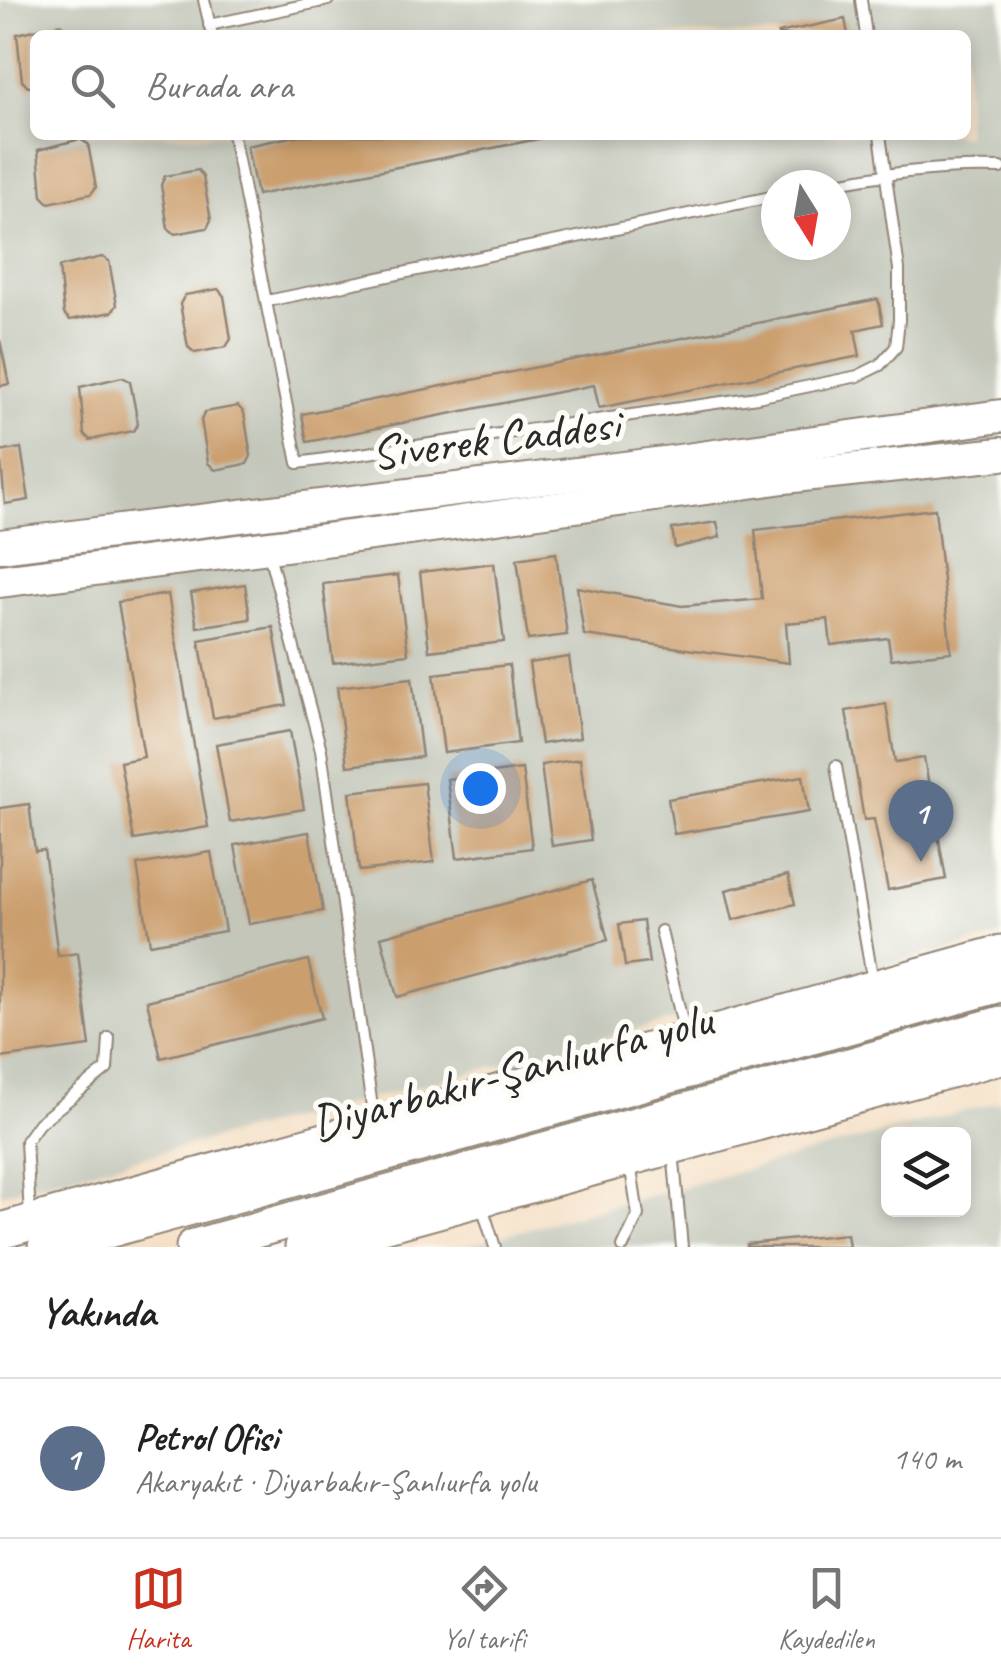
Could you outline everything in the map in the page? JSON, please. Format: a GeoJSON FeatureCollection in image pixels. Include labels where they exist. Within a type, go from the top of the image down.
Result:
{"type":"FeatureCollection","features":[{"type":"Feature","properties":{"kind":"highway"},"geometry":{"type":"LineString","coordinates":[[25,1234],[375,1127],[1001,953]]}},
{"type":"Feature","properties":{"kind":"highway","name":"Diyarbakır-Şanlıurfa yolu"},"geometry":{"type":"LineString","coordinates":[[25,1234],[1001,984]]}},
{"type":"Feature","properties":{"kind":"highway","name":"Diyarbakır-Şanlıurfa yolu"},"geometry":{"type":"LineString","coordinates":[[194,1247],[1001,1024]]}},
{"type":"Feature","properties":{"kind":"highway"},"geometry":{"type":"LineString","coordinates":[[303,1247],[1001,1056]]}},
{"type":"Feature","properties":{"kind":"main road","name":"Siverek Caddesi"},"geometry":{"type":"LineString","coordinates":[[0,546],[672,462],[1001,416]]}},
{"type":"Feature","properties":{"kind":"main road","name":"Siverek Caddesi"},"geometry":{"type":"LineString","coordinates":[[0,581],[784,477],[1001,454]]}},
{"type":"Feature","properties":{"kind":"lane"},"geometry":{"type":"LineString","coordinates":[[204,0],[210,30],[328,0]]}},
{"type":"Feature","properties":{"kind":"lane"},"geometry":{"type":"LineString","coordinates":[[861,0],[865,30]]}},
{"type":"Feature","properties":{"kind":"lane"},"geometry":{"type":"LineString","coordinates":[[234,140],[298,463],[757,397],[858,376],[880,365],[896,346],[899,269],[881,140]]}},
{"type":"Feature","properties":{"kind":"lane"},"geometry":{"type":"LineString","coordinates":[[851,180],[884,173],[967,166],[1001,168]]}},
{"type":"Feature","properties":{"kind":"lane"},"geometry":{"type":"LineString","coordinates":[[267,301],[761,199]]}},
{"type":"Feature","properties":{"kind":"lane"},"geometry":{"type":"LineString","coordinates":[[268,547],[321,750],[375,1127]]}},
{"type":"Feature","properties":{"kind":"lane"},"geometry":{"type":"LineString","coordinates":[[836,766],[874,988]]}},
{"type":"Feature","properties":{"kind":"lane"},"geometry":{"type":"LineString","coordinates":[[661,930],[687,1040]]}},
{"type":"Feature","properties":{"kind":"lane"},"geometry":{"type":"LineString","coordinates":[[25,1234],[26,1141],[39,1122],[107,1070],[109,1038]]}},
{"type":"Feature","properties":{"kind":"lane"},"geometry":{"type":"LineString","coordinates":[[672,1145],[682,1247]]}},
{"type":"Feature","properties":{"kind":"lane"},"geometry":{"type":"LineString","coordinates":[[624,1247],[638,1214],[629,1156]]}},
{"type":"Feature","properties":{"kind":"lane"},"geometry":{"type":"LineString","coordinates":[[479,1198],[495,1247]]}},
{"type":"Feature","properties":{"kind":"shaded area"},"geometry":{"type":"Polygon","coordinates":[[[0,0],[1001,0],[1001,936],[0,1194],[0,0]]]}},
{"type":"Feature","properties":{"kind":"shaded area"},"geometry":{"type":"Polygon","coordinates":[[[1001,1101],[1001,1247],[460,1247],[881,1133],[881,1217],[971,1217],[971,1127],[905,1127],[1001,1101]]]}},
{"type":"Feature","properties":{"kind":"building"},"geometry":{"type":"Polygon","coordinates":[[[845,19],[847,30],[792,30],[845,19]]]}},
{"type":"Feature","properties":{"kind":"building"},"geometry":{"type":"Polygon","coordinates":[[[60,24],[68,30],[34,30],[60,24]]]}},
{"type":"Feature","properties":{"kind":"building"},"geometry":{"type":"Polygon","coordinates":[[[30,31],[30,87],[22,81],[17,34],[30,31]]]}},
{"type":"Feature","properties":{"kind":"building"},"geometry":{"type":"Polygon","coordinates":[[[76,140],[88,144],[96,187],[91,194],[49,203],[42,196],[38,150],[76,140]]]}},
{"type":"Feature","properties":{"kind":"building"},"geometry":{"type":"Polygon","coordinates":[[[276,140],[533,140],[257,195],[247,146],[276,140]]]}},
{"type":"Feature","properties":{"kind":"building"},"geometry":{"type":"Polygon","coordinates":[[[198,170],[203,177],[211,220],[207,228],[175,234],[168,228],[161,185],[165,176],[198,170]]]}},
{"type":"Feature","properties":{"kind":"building"},"geometry":{"type":"Polygon","coordinates":[[[102,257],[109,261],[117,305],[112,312],[70,320],[64,314],[59,267],[102,257]]]}},
{"type":"Feature","properties":{"kind":"building"},"geometry":{"type":"Polygon","coordinates":[[[218,289],[224,296],[231,339],[226,347],[195,353],[188,347],[180,304],[185,295],[218,289]]]}},
{"type":"Feature","properties":{"kind":"building"},"geometry":{"type":"Polygon","coordinates":[[[878,299],[883,324],[855,330],[860,356],[599,408],[594,385],[307,442],[302,414],[878,299]]]}},
{"type":"Feature","properties":{"kind":"building"},"geometry":{"type":"Polygon","coordinates":[[[0,340],[9,384],[0,386],[0,340]]]}},
{"type":"Feature","properties":{"kind":"building"},"geometry":{"type":"Polygon","coordinates":[[[122,377],[130,381],[138,424],[133,431],[90,440],[84,434],[80,387],[122,377]]]}},
{"type":"Feature","properties":{"kind":"building"},"geometry":{"type":"Polygon","coordinates":[[[238,406],[244,413],[251,456],[247,464],[215,470],[208,463],[201,420],[205,412],[238,406]]]}},
{"type":"Feature","properties":{"kind":"building"},"geometry":{"type":"Polygon","coordinates":[[[21,448],[29,500],[5,504],[0,452],[21,448]]]}},
{"type":"Feature","properties":{"kind":"building"},"geometry":{"type":"Polygon","coordinates":[[[935,509],[951,652],[891,659],[888,638],[831,645],[828,619],[786,623],[789,663],[584,635],[577,587],[682,606],[762,599],[755,530],[935,509]]]}},
{"type":"Feature","properties":{"kind":"building"},"geometry":{"type":"Polygon","coordinates":[[[717,522],[720,537],[675,548],[672,529],[717,522]]]}},
{"type":"Feature","properties":{"kind":"building"},"geometry":{"type":"Polygon","coordinates":[[[556,553],[567,635],[528,640],[517,559],[556,553]]]}},
{"type":"Feature","properties":{"kind":"building"},"geometry":{"type":"Polygon","coordinates":[[[494,563],[504,642],[429,651],[420,572],[494,563]]]}},
{"type":"Feature","properties":{"kind":"building"},"geometry":{"type":"Polygon","coordinates":[[[398,575],[408,654],[333,663],[323,584],[398,575]]]}},
{"type":"Feature","properties":{"kind":"building"},"geometry":{"type":"Polygon","coordinates":[[[245,584],[250,619],[197,627],[191,593],[245,584]]]}},
{"type":"Feature","properties":{"kind":"building"},"geometry":{"type":"Polygon","coordinates":[[[168,594],[208,827],[134,840],[120,762],[144,757],[118,602],[168,594]]]}},
{"type":"Feature","properties":{"kind":"building"},"geometry":{"type":"Polygon","coordinates":[[[273,627],[287,705],[213,718],[199,640],[273,627]]]}},
{"type":"Feature","properties":{"kind":"building"},"geometry":{"type":"Polygon","coordinates":[[[569,657],[580,738],[541,744],[529,663],[569,657]]]}},
{"type":"Feature","properties":{"kind":"building"},"geometry":{"type":"Polygon","coordinates":[[[509,665],[518,743],[444,753],[434,674],[509,665]]]}},
{"type":"Feature","properties":{"kind":"building"},"geometry":{"type":"Polygon","coordinates":[[[412,678],[422,757],[347,766],[337,687],[412,678]]]}},
{"type":"Feature","properties":{"kind":"building"},"geometry":{"type":"Polygon","coordinates":[[[886,704],[895,762],[924,758],[946,879],[888,890],[874,819],[864,820],[846,711],[886,704]]]}},
{"type":"Feature","properties":{"kind":"building"},"geometry":{"type":"Polygon","coordinates":[[[290,731],[304,809],[230,822],[216,744],[290,731]]]}},
{"type":"Feature","properties":{"kind":"building"},"geometry":{"type":"Polygon","coordinates":[[[580,759],[591,840],[552,846],[541,765],[580,759]]]}},
{"type":"Feature","properties":{"kind":"building"},"geometry":{"type":"Polygon","coordinates":[[[522,769],[532,848],[457,858],[447,779],[522,769]]]}},
{"type":"Feature","properties":{"kind":"building"},"geometry":{"type":"Polygon","coordinates":[[[803,776],[809,812],[674,834],[668,799],[803,776]]]}},
{"type":"Feature","properties":{"kind":"building"},"geometry":{"type":"Polygon","coordinates":[[[424,783],[434,862],[359,871],[350,792],[424,783]]]}},
{"type":"Feature","properties":{"kind":"building"},"geometry":{"type":"Polygon","coordinates":[[[29,804],[35,851],[44,850],[58,956],[78,953],[90,1046],[0,1058],[0,808],[29,804]]]}},
{"type":"Feature","properties":{"kind":"building"},"geometry":{"type":"Polygon","coordinates":[[[309,832],[323,911],[249,924],[235,845],[309,832]]]}},
{"type":"Feature","properties":{"kind":"building"},"geometry":{"type":"Polygon","coordinates":[[[211,852],[225,931],[150,944],[137,865],[211,852]]]}},
{"type":"Feature","properties":{"kind":"building"},"geometry":{"type":"Polygon","coordinates":[[[788,875],[795,904],[733,920],[726,890],[788,875]]]}},
{"type":"Feature","properties":{"kind":"building"},"geometry":{"type":"Polygon","coordinates":[[[592,880],[608,940],[397,997],[381,937],[592,880]]]}},
{"type":"Feature","properties":{"kind":"building"},"geometry":{"type":"Polygon","coordinates":[[[643,921],[649,963],[625,966],[619,924],[643,921]]]}},
{"type":"Feature","properties":{"kind":"building"},"geometry":{"type":"Polygon","coordinates":[[[308,960],[322,1018],[161,1058],[147,1001],[308,960]]]}},
{"type":"Feature","properties":{"kind":"building"},"geometry":{"type":"Polygon","coordinates":[[[847,1234],[849,1247],[747,1247],[747,1244],[847,1234]]]}},
{"type":"Feature","properties":{"kind":"place","name":"Petrol Ofisi"},"geometry":{"type":"Point","coordinates":[921,862]}}]}
